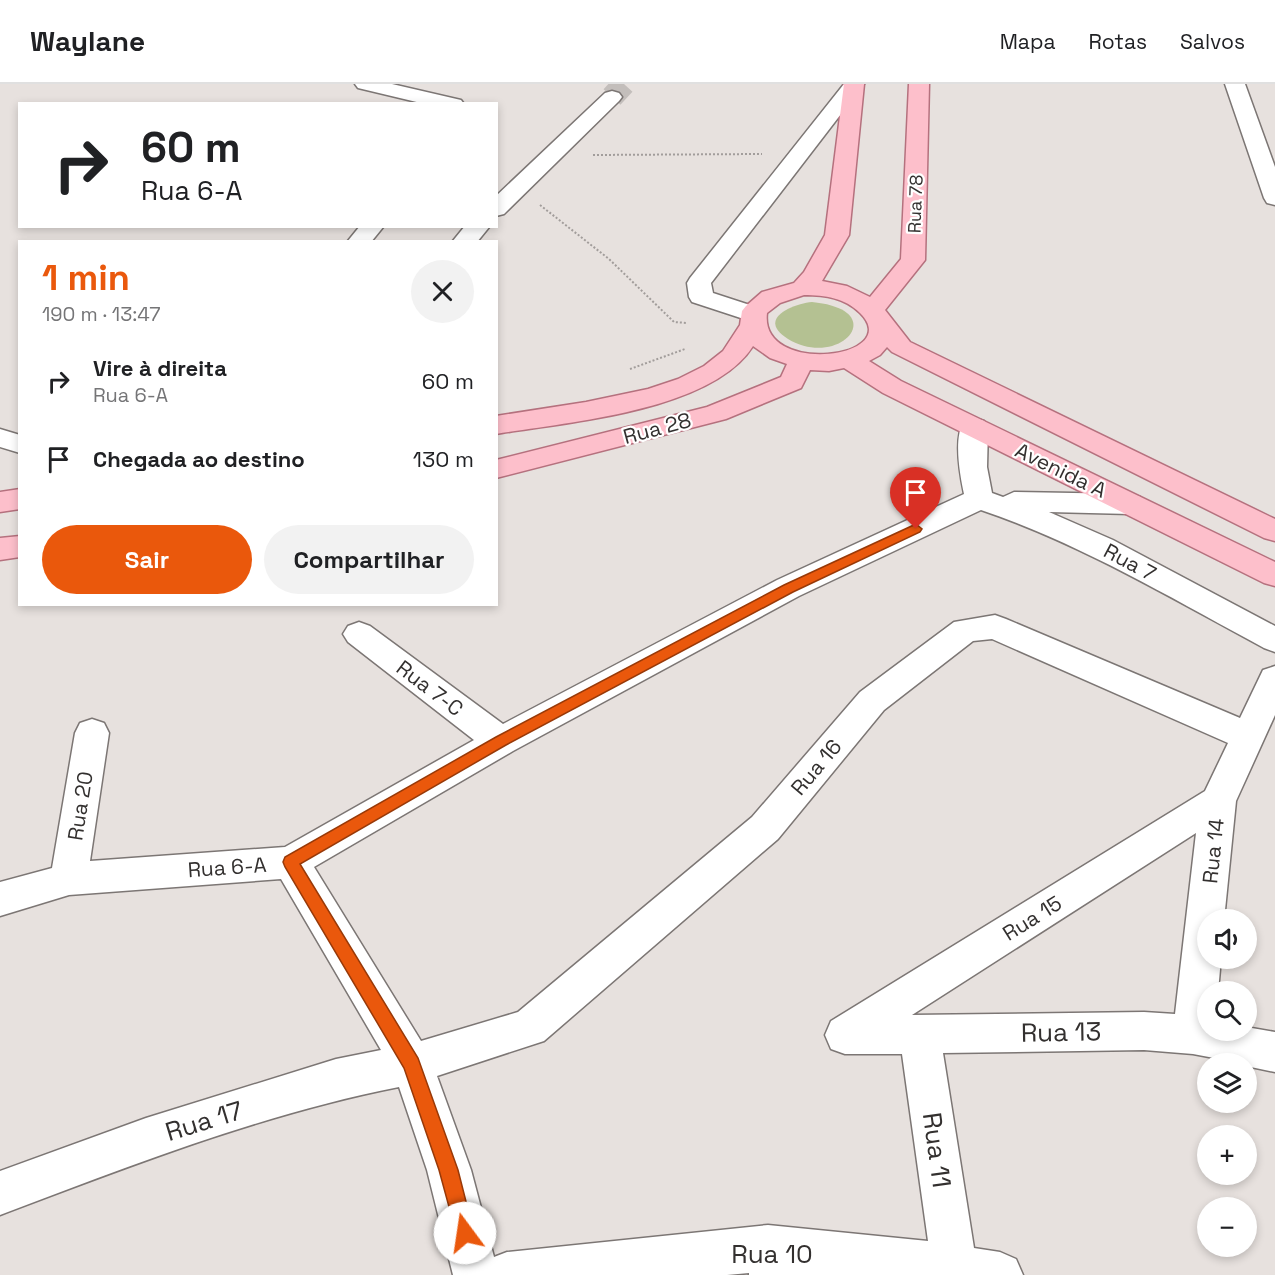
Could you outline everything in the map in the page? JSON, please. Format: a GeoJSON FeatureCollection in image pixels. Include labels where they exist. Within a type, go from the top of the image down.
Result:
{"type":"FeatureCollection","features":[{"type":"Feature","properties":{"kind":"main road"},"geometry":{"type":"LineString","coordinates":[[803,288],[814,275],[837,235],[854,84]]}},
{"type":"Feature","properties":{"kind":"main road","name":"Rua 78"},"geometry":{"type":"LineString","coordinates":[[877,317],[913,260],[919,84]]}},
{"type":"Feature","properties":{"kind":"main road"},"geometry":{"type":"LineString","coordinates":[[803,288],[843,292],[860,300],[877,317],[881,335],[876,345],[850,360],[834,363],[801,362],[767,348],[757,337],[752,320],[760,304],[771,296],[803,288]]}},
{"type":"Feature","properties":{"kind":"main road","name":"Avenida A"},"geometry":{"type":"LineString","coordinates":[[877,317],[901,347],[1275,531]]}},
{"type":"Feature","properties":{"kind":"main road","name":"Rua 28"},"geometry":{"type":"LineString","coordinates":[[498,425],[640,400],[698,382],[731,358],[752,320]]}},
{"type":"Feature","properties":{"kind":"main road","name":"Avenida A"},"geometry":{"type":"LineString","coordinates":[[850,360],[892,387],[1275,575]]}},
{"type":"Feature","properties":{"kind":"main road","name":"Rua 28"},"geometry":{"type":"LineString","coordinates":[[498,468],[716,413],[792,382],[801,362]]}},
{"type":"Feature","properties":{"kind":"main road"},"geometry":{"type":"LineString","coordinates":[[0,502],[18,499]]}},
{"type":"Feature","properties":{"kind":"main road"},"geometry":{"type":"LineString","coordinates":[[0,549],[18,546]]}},
{"type":"Feature","properties":{"kind":"street"},"geometry":{"type":"LineString","coordinates":[[365,84],[445,102]]}},
{"type":"Feature","properties":{"kind":"street"},"geometry":{"type":"LineString","coordinates":[[752,320],[701,297],[699,283],[854,84]]}},
{"type":"Feature","properties":{"kind":"street"},"geometry":{"type":"LineString","coordinates":[[1235,84],[1275,198]]}},
{"type":"Feature","properties":{"kind":"street"},"geometry":{"type":"LineString","coordinates":[[498,207],[612,97]]}},
{"type":"Feature","properties":{"kind":"street"},"geometry":{"type":"LineString","coordinates":[[360,240],[371,228]]}},
{"type":"Feature","properties":{"kind":"street"},"geometry":{"type":"LineString","coordinates":[[465,240],[477,228]]}},
{"type":"Feature","properties":{"kind":"street"},"geometry":{"type":"LineString","coordinates":[[974,427],[973,467],[979,499],[1005,502],[1130,504]]}},
{"type":"Feature","properties":{"kind":"street"},"geometry":{"type":"LineString","coordinates":[[0,438],[18,443]]}},
{"type":"Feature","properties":{"kind":"street","name":"Rua 7"},"geometry":{"type":"LineString","coordinates":[[979,499],[1033,517],[1102,547],[1275,640]]}},
{"type":"Feature","properties":{"kind":"street","name":"Rua 6-A"},"geometry":{"type":"LineString","coordinates":[[0,899],[69,879],[291,862],[501,741],[788,588],[979,499]]}},
{"type":"Feature","properties":{"kind":"street","name":"Rua 16"},"geometry":{"type":"LineString","coordinates":[[412,1064],[530,1028],[765,828],[872,701],[965,630],[995,627],[1249,737]]}},
{"type":"Feature","properties":{"kind":"street","name":"Rua 7-C"},"geometry":{"type":"LineString","coordinates":[[359,634],[501,741]]}},
{"type":"Feature","properties":{"kind":"street","name":"Rua 14"},"geometry":{"type":"LineString","coordinates":[[1193,1035],[1218,801],[1275,679]]}},
{"type":"Feature","properties":{"kind":"street","name":"Rua 20"},"geometry":{"type":"LineString","coordinates":[[69,879],[92,732]]}},
{"type":"Feature","properties":{"kind":"street","name":"Rua 15"},"geometry":{"type":"LineString","coordinates":[[845,1035],[1218,801]]}},
{"type":"Feature","properties":{"kind":"street"},"geometry":{"type":"LineString","coordinates":[[291,862],[412,1064],[448,1170],[476,1275]]}},
{"type":"Feature","properties":{"kind":"street","name":"Rua 13"},"geometry":{"type":"LineString","coordinates":[[845,1035],[1144,1031],[1193,1035],[1275,1052]]}},
{"type":"Feature","properties":{"kind":"street","name":"Rua 11"},"geometry":{"type":"LineString","coordinates":[[920,1033],[954,1267]]}},
{"type":"Feature","properties":{"kind":"street","name":"Rua 17"},"geometry":{"type":"LineString","coordinates":[[0,1193],[146,1139],[336,1079],[412,1064]]}},
{"type":"Feature","properties":{"kind":"street","name":"Rua 10"},"geometry":{"type":"LineString","coordinates":[[507,1275],[770,1262],[954,1267],[1000,1275]]}},
{"type":"Feature","properties":{"kind":"path"},"geometry":{"type":"LineString","coordinates":[[552,155],[799,154]]}},
{"type":"Feature","properties":{"kind":"path"},"geometry":{"type":"LineString","coordinates":[[518,189],[609,259],[674,322],[693,324]]}},
{"type":"Feature","properties":{"kind":"path"},"geometry":{"type":"LineString","coordinates":[[623,372],[687,349]]}},
{"type":"Feature","properties":{"kind":"green space"},"geometry":{"type":"Polygon","coordinates":[[[812,302],[836,307],[850,316],[853,325],[850,335],[839,343],[825,347],[807,347],[788,339],[779,332],[775,325],[780,314],[795,306],[812,302]]]}},
{"type":"Feature","properties":{"kind":"tunnel"},"geometry":{"type":"LineString","coordinates":[[612,97],[624,84]]}},
{"type":"Feature","properties":{"kind":"route"},"geometry":{"type":"LineString","coordinates":[[465,1233],[448,1170],[412,1064],[291,862],[501,741],[788,588],[916,529]]}}]}
